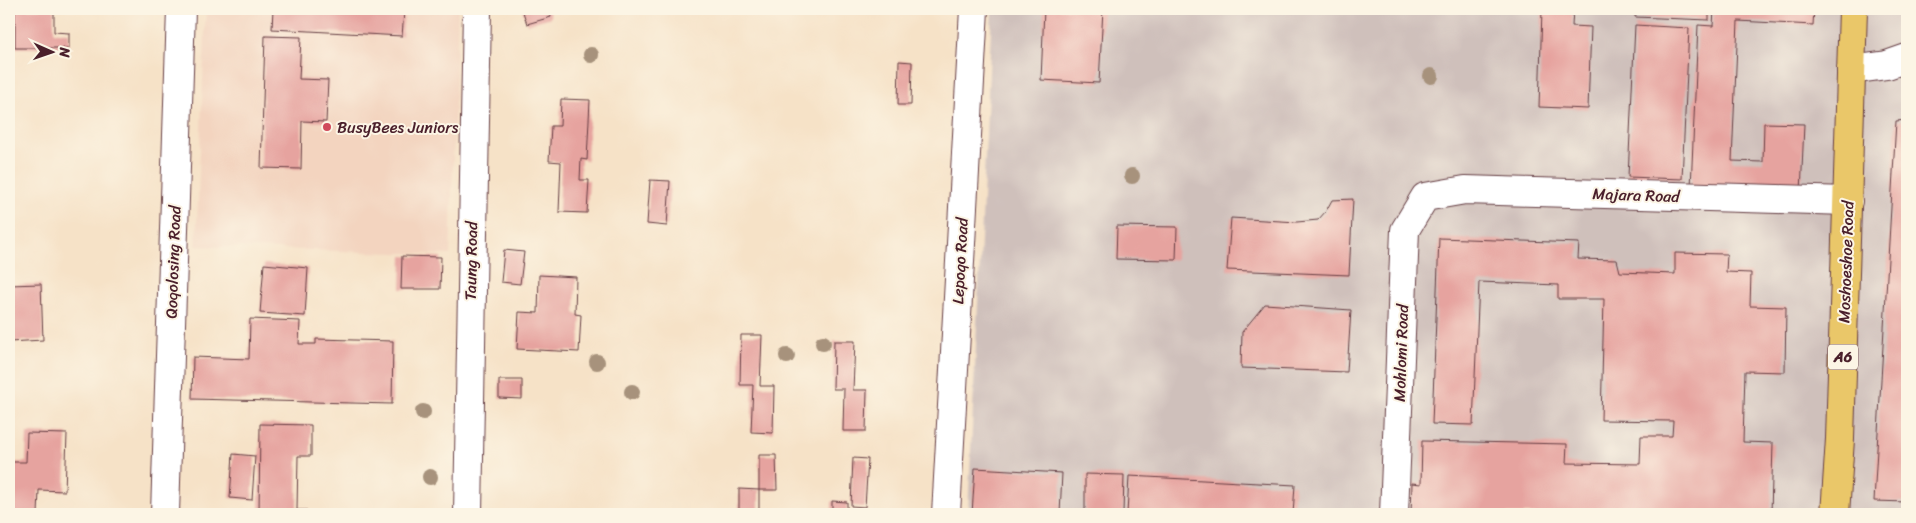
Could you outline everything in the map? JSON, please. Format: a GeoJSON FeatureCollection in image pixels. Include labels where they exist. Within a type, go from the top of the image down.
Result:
{"type":"FeatureCollection","features":[{"type":"Feature","properties":{"kind":"main road","name":"Moshoeshoe Road"},"geometry":{"type":"LineString","coordinates":[[1835,514],[1840,439],[1853,9]]}},
{"type":"Feature","properties":{"kind":"street","name":"Qoqolosing Road"},"geometry":{"type":"LineString","coordinates":[[165,514],[181,9]]}},
{"type":"Feature","properties":{"kind":"street","name":"Taung Road"},"geometry":{"type":"LineString","coordinates":[[468,514],[477,9]]}},
{"type":"Feature","properties":{"kind":"street","name":"Lepoqo Road"},"geometry":{"type":"LineString","coordinates":[[946,514],[974,9]]}},
{"type":"Feature","properties":{"kind":"street"},"geometry":{"type":"LineString","coordinates":[[1851,70],[1887,64],[1907,58]]}},
{"type":"Feature","properties":{"kind":"street","name":"Majara Road"},"geometry":{"type":"LineString","coordinates":[[1425,197],[1465,190],[1848,200]]}},
{"type":"Feature","properties":{"kind":"street","name":"Mohlomi Road"},"geometry":{"type":"LineString","coordinates":[[1394,514],[1406,230],[1425,197]]}},
{"type":"Feature","properties":{"kind":"shaded area","name":"BusyBees Juniors"},"geometry":{"type":"Polygon","coordinates":[[[206,9],[458,9],[450,255],[196,246],[206,9]]]}},
{"type":"Feature","properties":{"kind":"shaded area"},"geometry":{"type":"Polygon","coordinates":[[[992,9],[1907,9],[1907,514],[968,514],[992,9]]]}},
{"type":"Feature","properties":{"kind":"building"},"geometry":{"type":"Polygon","coordinates":[[[15,9],[54,9],[54,32],[69,33],[69,48],[15,48],[15,9]]]}},
{"type":"Feature","properties":{"kind":"building"},"geometry":{"type":"Polygon","coordinates":[[[273,9],[356,9],[404,12],[402,36],[272,29],[273,9]]]}},
{"type":"Feature","properties":{"kind":"building"},"geometry":{"type":"Polygon","coordinates":[[[522,9],[549,9],[551,17],[527,24],[522,9]]]}},
{"type":"Feature","properties":{"kind":"building"},"geometry":{"type":"Polygon","coordinates":[[[1044,9],[1103,9],[1099,83],[1041,80],[1044,9]]]}},
{"type":"Feature","properties":{"kind":"building"},"geometry":{"type":"Polygon","coordinates":[[[1542,9],[1573,9],[1572,26],[1591,27],[1588,109],[1539,107],[1542,9]]]}},
{"type":"Feature","properties":{"kind":"building"},"geometry":{"type":"Polygon","coordinates":[[[1635,9],[1709,9],[1709,20],[1635,17],[1635,9]]]}},
{"type":"Feature","properties":{"kind":"building"},"geometry":{"type":"Polygon","coordinates":[[[1714,9],[1814,9],[1813,25],[1738,21],[1732,161],[1763,162],[1764,123],[1804,124],[1801,193],[1691,188],[1698,25],[1713,26],[1714,9]]]}},
{"type":"Feature","properties":{"kind":"building"},"geometry":{"type":"Polygon","coordinates":[[[1890,9],[1907,9],[1907,12],[1890,11],[1890,9]]]}},
{"type":"Feature","properties":{"kind":"building"},"geometry":{"type":"Polygon","coordinates":[[[1635,25],[1689,28],[1682,179],[1628,177],[1635,25]]]}},
{"type":"Feature","properties":{"kind":"building"},"geometry":{"type":"Polygon","coordinates":[[[265,36],[301,37],[299,79],[328,80],[326,122],[302,121],[301,169],[261,168],[265,36]]]}},
{"type":"Feature","properties":{"kind":"building"},"geometry":{"type":"Polygon","coordinates":[[[899,61],[912,62],[911,105],[898,105],[899,61]]]}},
{"type":"Feature","properties":{"kind":"building"},"geometry":{"type":"Polygon","coordinates":[[[561,99],[590,100],[587,160],[581,159],[580,180],[589,180],[587,213],[559,212],[561,162],[549,161],[551,126],[560,126],[561,99]]]}},
{"type":"Feature","properties":{"kind":"building"},"geometry":{"type":"Polygon","coordinates":[[[1907,120],[1907,502],[1874,501],[1896,121],[1907,120]]]}},
{"type":"Feature","properties":{"kind":"building"},"geometry":{"type":"Polygon","coordinates":[[[650,180],[670,181],[667,226],[647,224],[650,180]]]}},
{"type":"Feature","properties":{"kind":"building"},"geometry":{"type":"Polygon","coordinates":[[[1353,199],[1349,275],[1227,270],[1231,218],[1297,222],[1318,220],[1332,200],[1353,199]]]}},
{"type":"Feature","properties":{"kind":"building"},"geometry":{"type":"Polygon","coordinates":[[[1117,226],[1177,227],[1176,260],[1116,259],[1117,226]]]}},
{"type":"Feature","properties":{"kind":"building"},"geometry":{"type":"Polygon","coordinates":[[[1439,238],[1579,243],[1578,259],[1617,260],[1620,272],[1675,274],[1675,253],[1727,254],[1726,272],[1751,273],[1750,306],[1786,307],[1785,372],[1745,371],[1743,442],[1773,443],[1771,514],[1411,514],[1412,483],[1421,484],[1422,441],[1567,444],[1566,463],[1640,464],[1641,436],[1672,436],[1673,421],[1601,420],[1604,299],[1558,299],[1558,285],[1479,282],[1473,425],[1432,424],[1439,238]]]}},
{"type":"Feature","properties":{"kind":"building"},"geometry":{"type":"Polygon","coordinates":[[[504,250],[524,252],[520,284],[501,282],[504,250]]]}},
{"type":"Feature","properties":{"kind":"building"},"geometry":{"type":"Polygon","coordinates":[[[402,256],[441,257],[440,289],[401,289],[402,256]]]}},
{"type":"Feature","properties":{"kind":"building"},"geometry":{"type":"Polygon","coordinates":[[[264,264],[308,268],[305,316],[260,313],[264,264]]]}},
{"type":"Feature","properties":{"kind":"building"},"geometry":{"type":"Polygon","coordinates":[[[539,275],[576,277],[575,314],[581,315],[579,352],[517,349],[519,312],[538,313],[539,275]]]}},
{"type":"Feature","properties":{"kind":"building"},"geometry":{"type":"Polygon","coordinates":[[[41,284],[43,340],[9,342],[9,285],[41,284]]]}},
{"type":"Feature","properties":{"kind":"building"},"geometry":{"type":"Polygon","coordinates":[[[1265,304],[1351,310],[1347,372],[1241,368],[1242,332],[1265,304]]]}},
{"type":"Feature","properties":{"kind":"building"},"geometry":{"type":"Polygon","coordinates":[[[250,319],[300,321],[299,344],[316,344],[316,339],[393,341],[392,404],[192,399],[193,357],[249,359],[250,319]]]}},
{"type":"Feature","properties":{"kind":"building"},"geometry":{"type":"Polygon","coordinates":[[[741,335],[762,335],[760,386],[774,386],[773,433],[751,432],[753,385],[740,385],[741,335]]]}},
{"type":"Feature","properties":{"kind":"building"},"geometry":{"type":"Polygon","coordinates":[[[834,341],[855,341],[853,390],[867,390],[866,431],[843,431],[844,389],[833,389],[834,341]]]}},
{"type":"Feature","properties":{"kind":"building"},"geometry":{"type":"Polygon","coordinates":[[[499,380],[522,380],[522,399],[499,398],[499,380]]]}},
{"type":"Feature","properties":{"kind":"building"},"geometry":{"type":"Polygon","coordinates":[[[260,424],[311,425],[311,456],[298,456],[297,510],[307,510],[307,514],[259,514],[260,424]]]}},
{"type":"Feature","properties":{"kind":"building"},"geometry":{"type":"Polygon","coordinates":[[[27,433],[67,434],[65,491],[39,490],[38,514],[9,514],[9,462],[26,462],[27,433]]]}},
{"type":"Feature","properties":{"kind":"building"},"geometry":{"type":"Polygon","coordinates":[[[233,454],[255,456],[252,500],[230,498],[233,454]]]}},
{"type":"Feature","properties":{"kind":"building"},"geometry":{"type":"Polygon","coordinates":[[[759,455],[776,455],[777,490],[759,490],[759,455]]]}},
{"type":"Feature","properties":{"kind":"building"},"geometry":{"type":"Polygon","coordinates":[[[853,458],[868,459],[865,507],[851,506],[853,458]]]}},
{"type":"Feature","properties":{"kind":"building"},"geometry":{"type":"Polygon","coordinates":[[[975,468],[1062,473],[1060,514],[972,514],[975,468]]]}},
{"type":"Feature","properties":{"kind":"building"},"geometry":{"type":"Polygon","coordinates":[[[1085,474],[1124,475],[1123,514],[1085,514],[1085,474]]]}},
{"type":"Feature","properties":{"kind":"building"},"geometry":{"type":"Polygon","coordinates":[[[1129,476],[1295,485],[1293,514],[1127,514],[1129,476]]]}},
{"type":"Feature","properties":{"kind":"building"},"geometry":{"type":"Polygon","coordinates":[[[739,489],[759,490],[759,514],[739,514],[739,489]]]}},
{"type":"Feature","properties":{"kind":"building"},"geometry":{"type":"Polygon","coordinates":[[[832,501],[847,502],[847,514],[832,514],[832,501]]]}},
{"type":"Feature","properties":{"kind":"place","name":"BusyBees Juniors"},"geometry":{"type":"Point","coordinates":[327,127]}}]}
